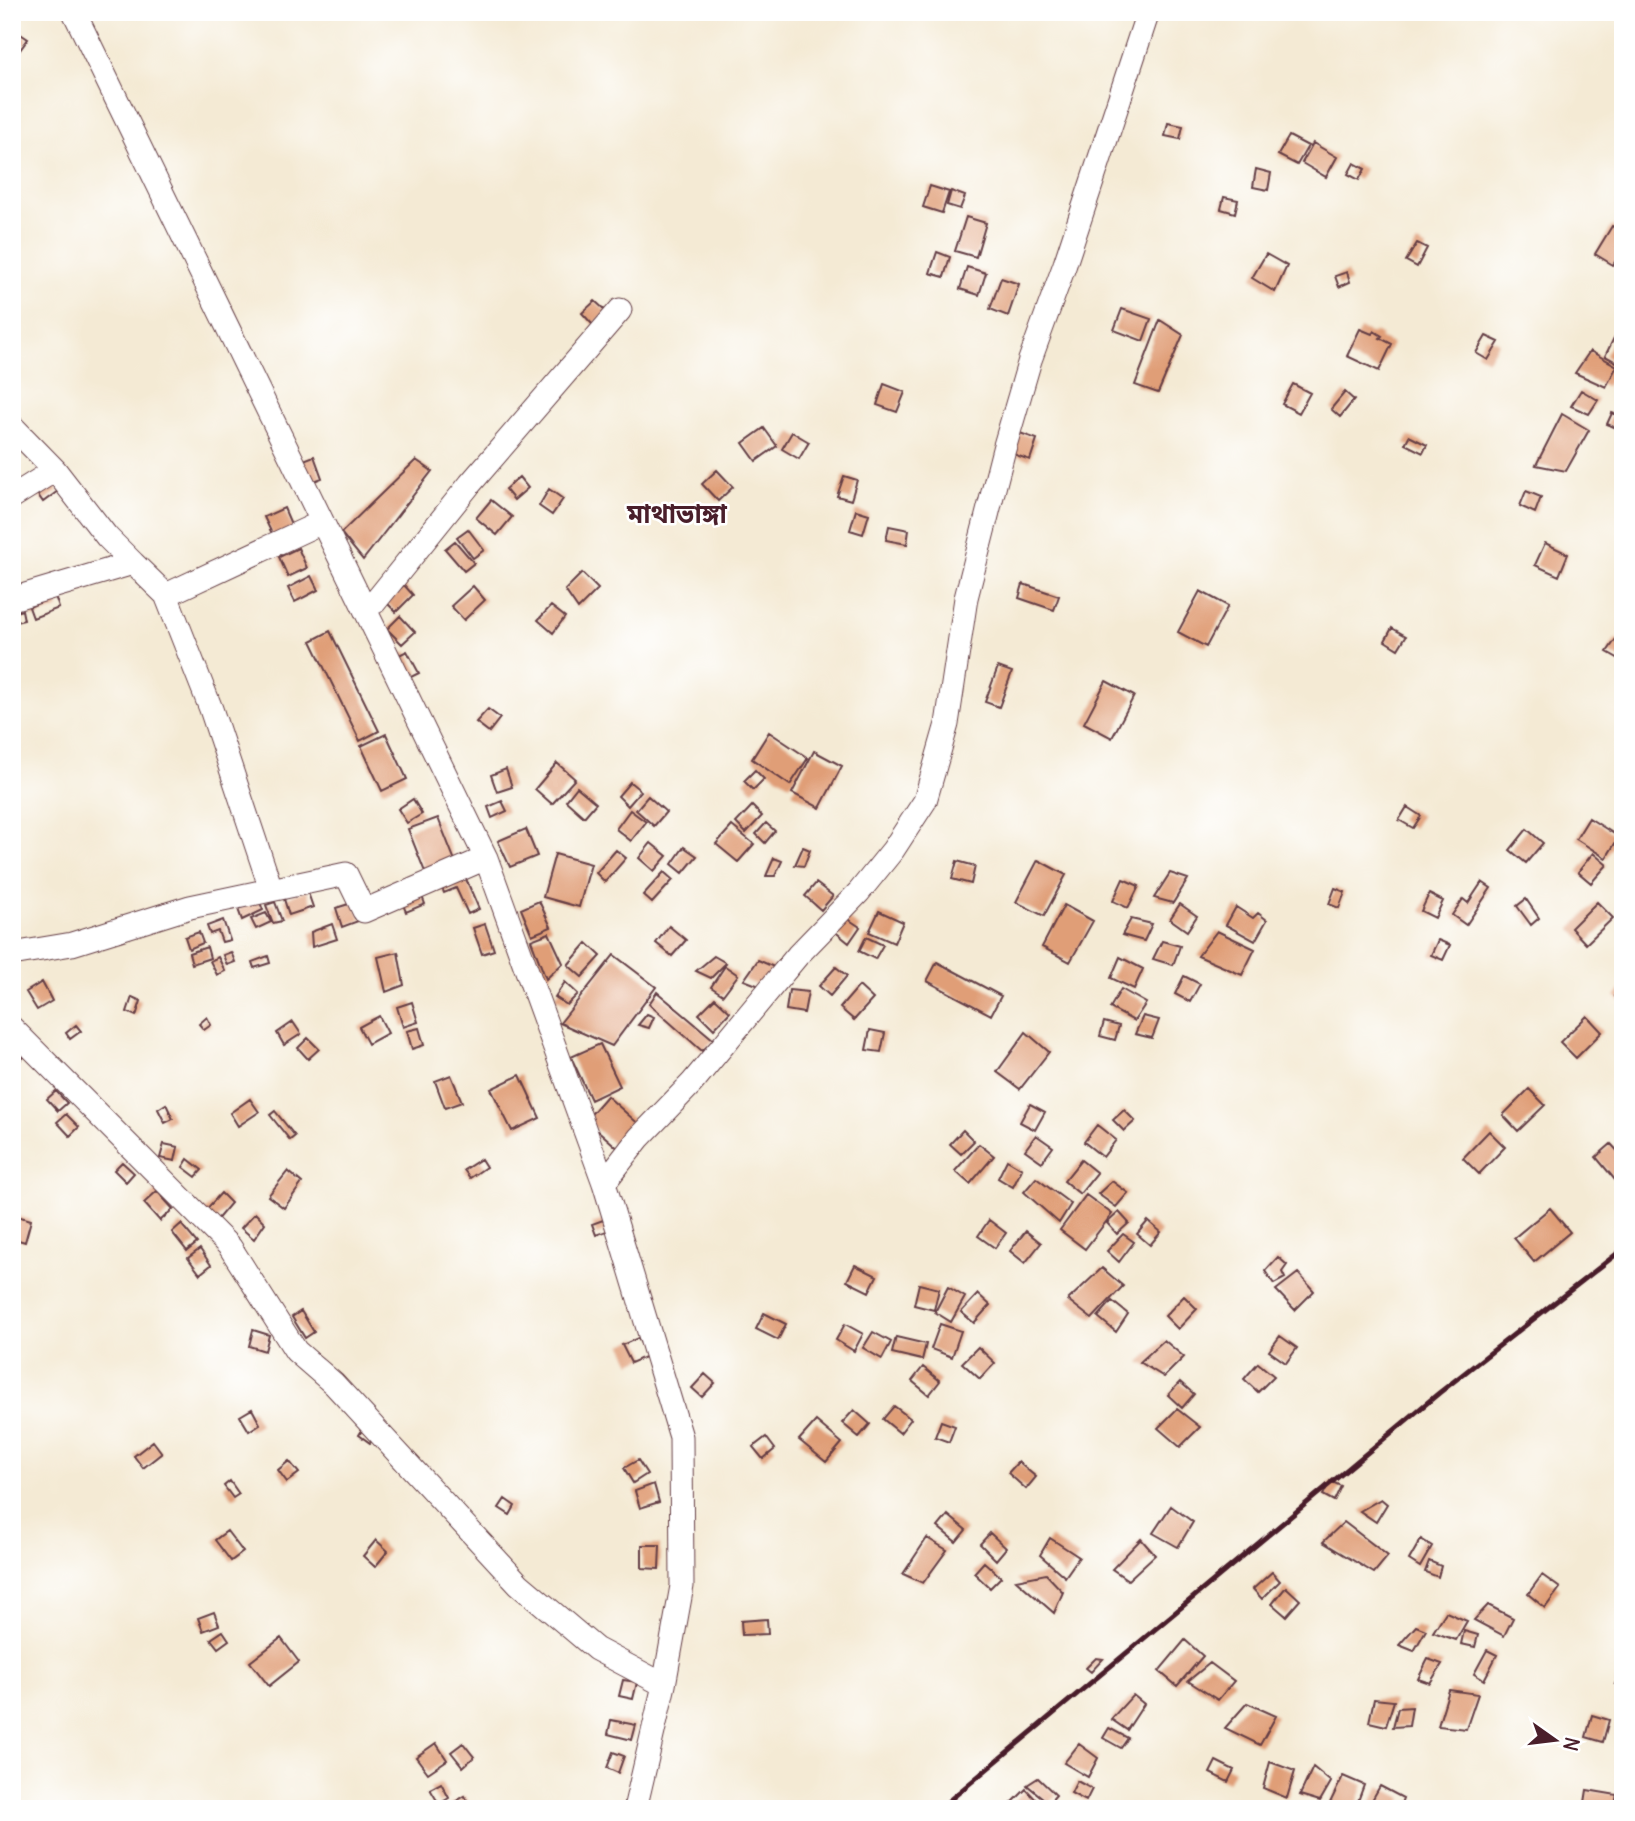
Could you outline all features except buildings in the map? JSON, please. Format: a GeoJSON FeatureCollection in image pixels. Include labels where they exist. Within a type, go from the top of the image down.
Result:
{"type":"FeatureCollection","features":[{"type":"Feature","properties":{"kind":"street"},"geometry":{"type":"LineString","coordinates":[[74,12],[486,858],[604,1183],[681,1437],[682,1587],[664,1685],[635,1809]]}},
{"type":"Feature","properties":{"kind":"street"},"geometry":{"type":"LineString","coordinates":[[604,1183],[639,1138],[692,1083],[798,955],[859,892],[893,850],[925,801],[947,724],[966,598],[1004,449],[1030,360],[1065,264],[1148,12]]}},
{"type":"Feature","properties":{"kind":"street"},"geometry":{"type":"LineString","coordinates":[[375,602],[470,484],[620,310]]}},
{"type":"Feature","properties":{"kind":"street"},"geometry":{"type":"LineString","coordinates":[[12,426],[55,470],[107,537],[166,596],[211,709],[271,889]]}},
{"type":"Feature","properties":{"kind":"street"},"geometry":{"type":"LineString","coordinates":[[12,497],[55,470]]}},
{"type":"Feature","properties":{"kind":"street"},"geometry":{"type":"LineString","coordinates":[[166,596],[323,522]]}},
{"type":"Feature","properties":{"kind":"street"},"geometry":{"type":"LineString","coordinates":[[12,599],[133,563]]}},
{"type":"Feature","properties":{"kind":"street"},"geometry":{"type":"LineString","coordinates":[[12,954],[72,944],[190,906],[346,874],[364,911],[486,858]]}},
{"type":"Feature","properties":{"kind":"street"},"geometry":{"type":"LineString","coordinates":[[12,1028],[230,1247],[296,1351],[334,1384],[519,1584],[596,1649],[664,1685]]}},
{"type":"Feature","properties":{"kind":"railway"},"geometry":{"type":"LineString","coordinates":[[939,1809],[1439,1393],[1623,1249]]}},
{"type":"Feature","properties":{"kind":"district","name":"মাথাভাঙ্গা"},"geometry":{"type":"Point","coordinates":[677,514]}}]}
